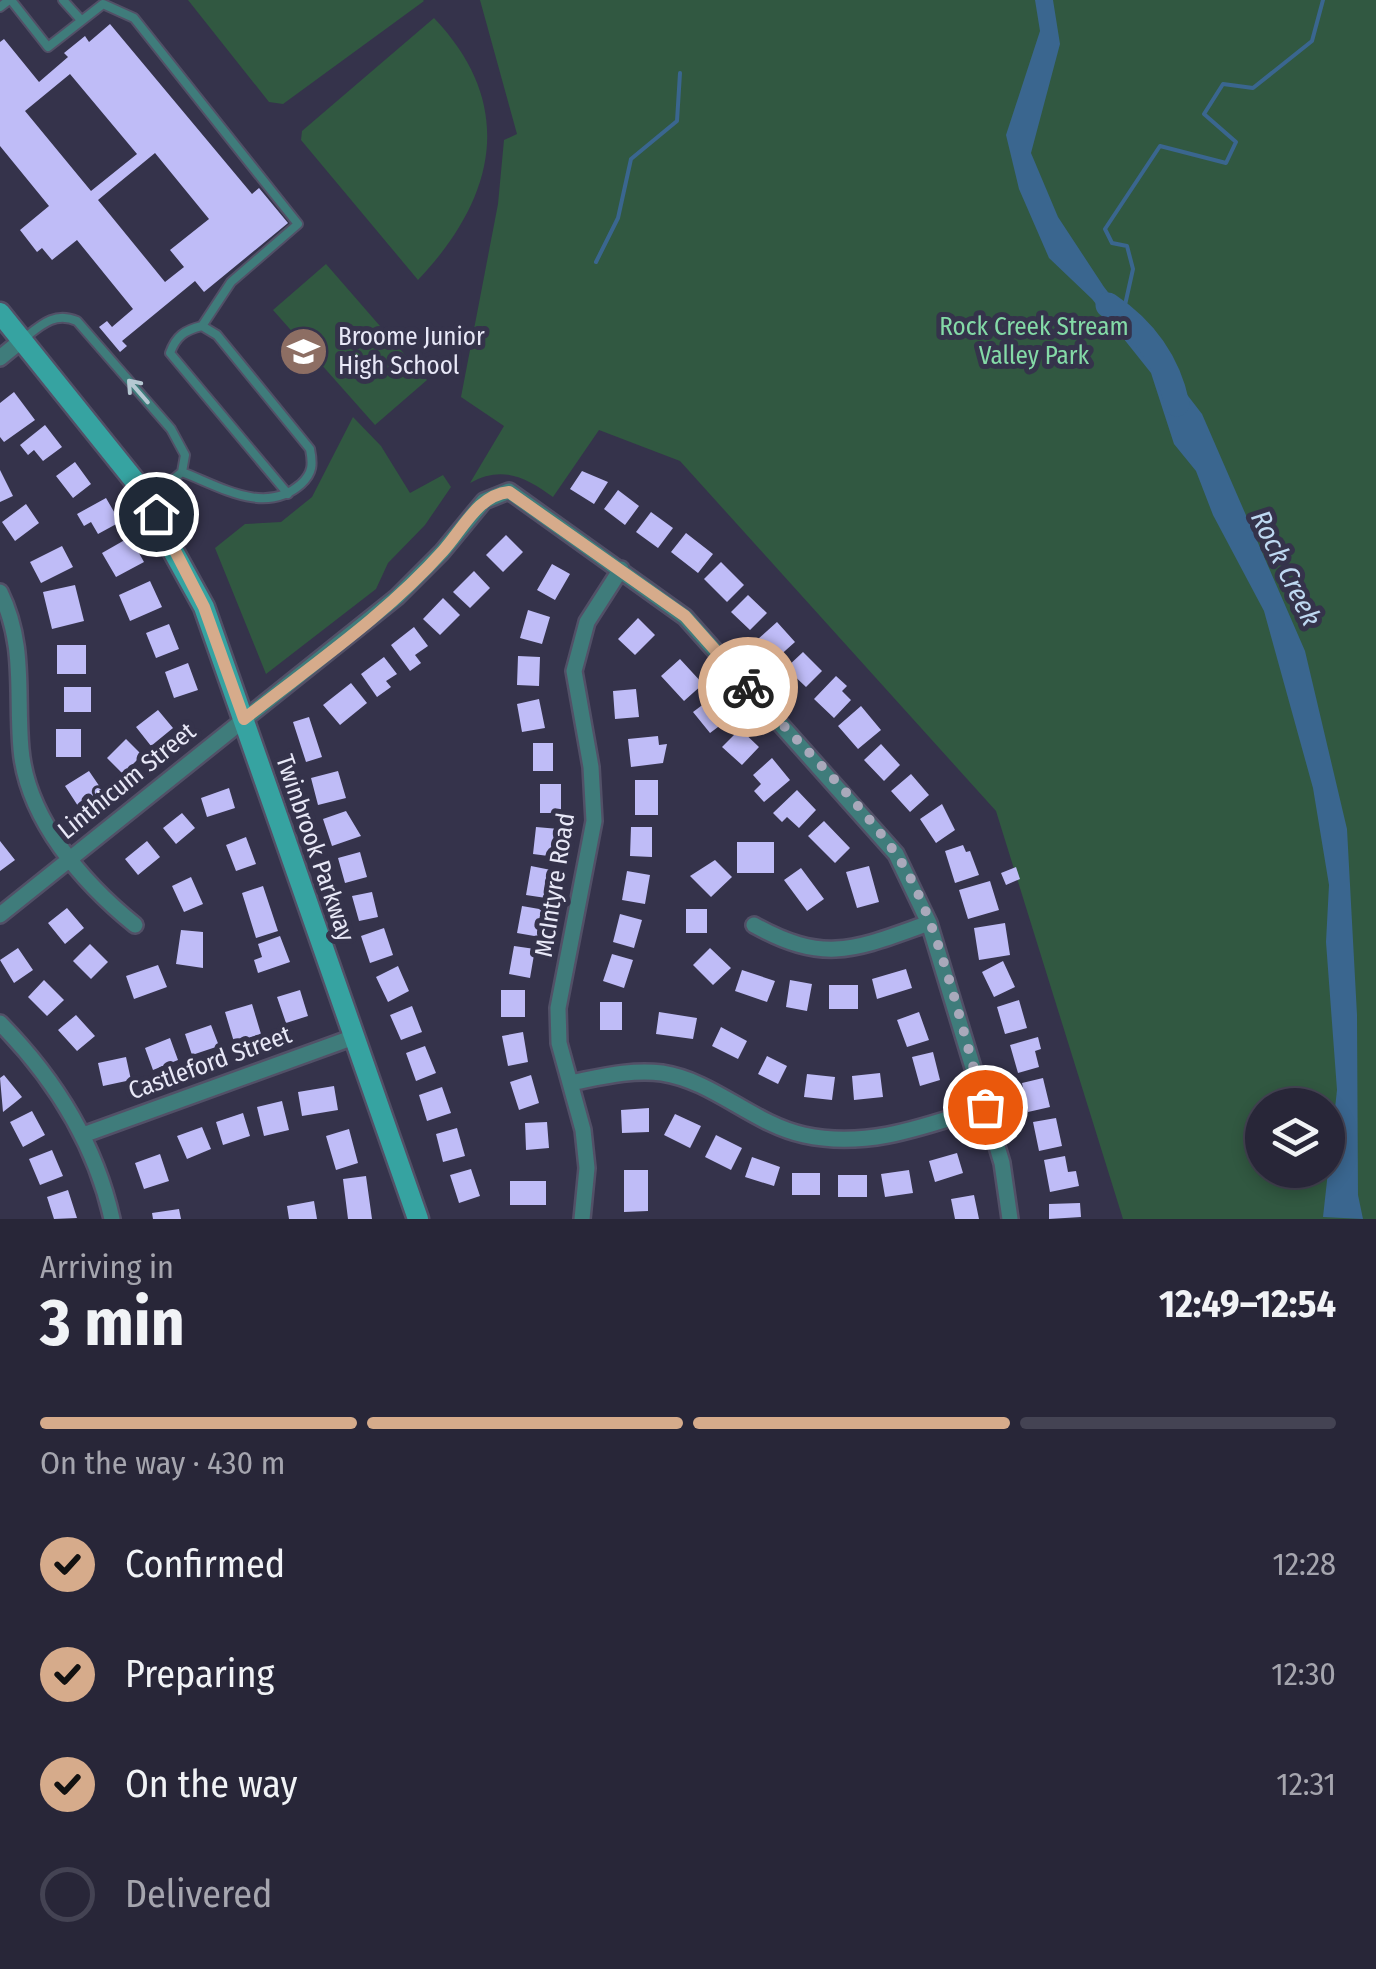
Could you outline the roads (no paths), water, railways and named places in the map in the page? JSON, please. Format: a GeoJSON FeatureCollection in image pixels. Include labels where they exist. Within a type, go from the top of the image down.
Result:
{"type":"FeatureCollection","features":[{"type":"Feature","properties":{"kind":"street","name":"Twinbrook Parkway"},"geometry":{"type":"LineString","coordinates":[[0,313],[148,501],[204,607],[418,1219]]}},
{"type":"Feature","properties":{"kind":"street"},"geometry":{"type":"LineString","coordinates":[[0,358],[22,340]]}},
{"type":"Feature","properties":{"kind":"street","name":"Linthicum Street"},"geometry":{"type":"LineString","coordinates":[[0,915],[397,597],[442,552],[484,501],[509,492],[622,569]]}},
{"type":"Feature","properties":{"kind":"street"},"geometry":{"type":"LineString","coordinates":[[622,569],[685,616],[896,854],[928,923],[1002,1162],[1010,1219]]}},
{"type":"Feature","properties":{"kind":"street","name":"McIntyre Road"},"geometry":{"type":"LineString","coordinates":[[582,1219],[587,1168],[559,1042],[558,1008],[594,821],[591,767],[574,672],[587,622],[622,569]]}},
{"type":"Feature","properties":{"kind":"street"},"geometry":{"type":"LineString","coordinates":[[0,592],[15,632],[22,669],[25,779],[37,813],[109,904],[135,925]]}},
{"type":"Feature","properties":{"kind":"street"},"geometry":{"type":"LineString","coordinates":[[754,925],[788,944],[831,952],[862,946],[928,923]]}},
{"type":"Feature","properties":{"kind":"street"},"geometry":{"type":"LineString","coordinates":[[0,1023],[33,1057],[83,1135],[112,1219]]}},
{"type":"Feature","properties":{"kind":"street","name":"Castleford Street"},"geometry":{"type":"LineString","coordinates":[[83,1135],[354,1037]]}},
{"type":"Feature","properties":{"kind":"street"},"geometry":{"type":"LineString","coordinates":[[570,1083],[626,1072],[664,1074],[698,1085],[772,1126],[840,1140],[906,1132],[985,1107]]}},
{"type":"Feature","properties":{"kind":"lane"},"geometry":{"type":"LineString","coordinates":[[0,7],[10,0],[48,47],[103,4],[134,18],[298,224],[231,282],[202,326]]}},
{"type":"Feature","properties":{"kind":"lane"},"geometry":{"type":"LineString","coordinates":[[63,0],[80,20]]}},
{"type":"Feature","properties":{"kind":"lane"},"geometry":{"type":"LineString","coordinates":[[22,340],[48,320],[64,315],[77,321],[171,429],[185,455],[182,472],[148,501]]}},
{"type":"Feature","properties":{"kind":"lane"},"geometry":{"type":"LineString","coordinates":[[182,472],[256,500],[288,494],[305,481],[313,465],[310,449],[217,335],[202,326],[188,329],[174,340],[170,353],[288,494]]}},
{"type":"Feature","properties":{"kind":"water"},"geometry":{"type":"Polygon","coordinates":[[[1035,0],[1053,0],[1060,44],[1031,153],[1058,217],[1104,287],[1202,414],[1305,651],[1347,829],[1357,1015],[1358,1195],[1363,1219],[1323,1217],[1326,1188],[1345,1188],[1345,1088],[1337,1088],[1326,942],[1329,885],[1313,788],[1264,611],[1213,515],[1196,471],[1174,444],[1151,373],[1092,299],[1049,258],[1019,189],[1006,135],[1040,31],[1035,0]]]}},
{"type":"Feature","properties":{"kind":"waterway"},"geometry":{"type":"LineString","coordinates":[[1123,314],[1133,269],[1127,246],[1112,243],[1105,229],[1160,146],[1226,163],[1236,142],[1204,114],[1223,84],[1253,88],[1312,41],[1323,0]]}},
{"type":"Feature","properties":{"kind":"waterway"},"geometry":{"type":"LineString","coordinates":[[596,262],[618,218],[631,159],[677,121],[680,73]]}},
{"type":"Feature","properties":{"kind":"waterway","name":"Rock Creek"},"geometry":{"type":"LineString","coordinates":[[1108,305],[1153,348],[1177,404]]}},
{"type":"Feature","properties":{"kind":"place","name":"Broome Junior High School"},"geometry":{"type":"Point","coordinates":[303,351]}},
{"type":"Feature","properties":{"kind":"park label","name":"Rock Creek Stream Valley Park"},"geometry":{"type":"Point","coordinates":[1034,342]}}]}
